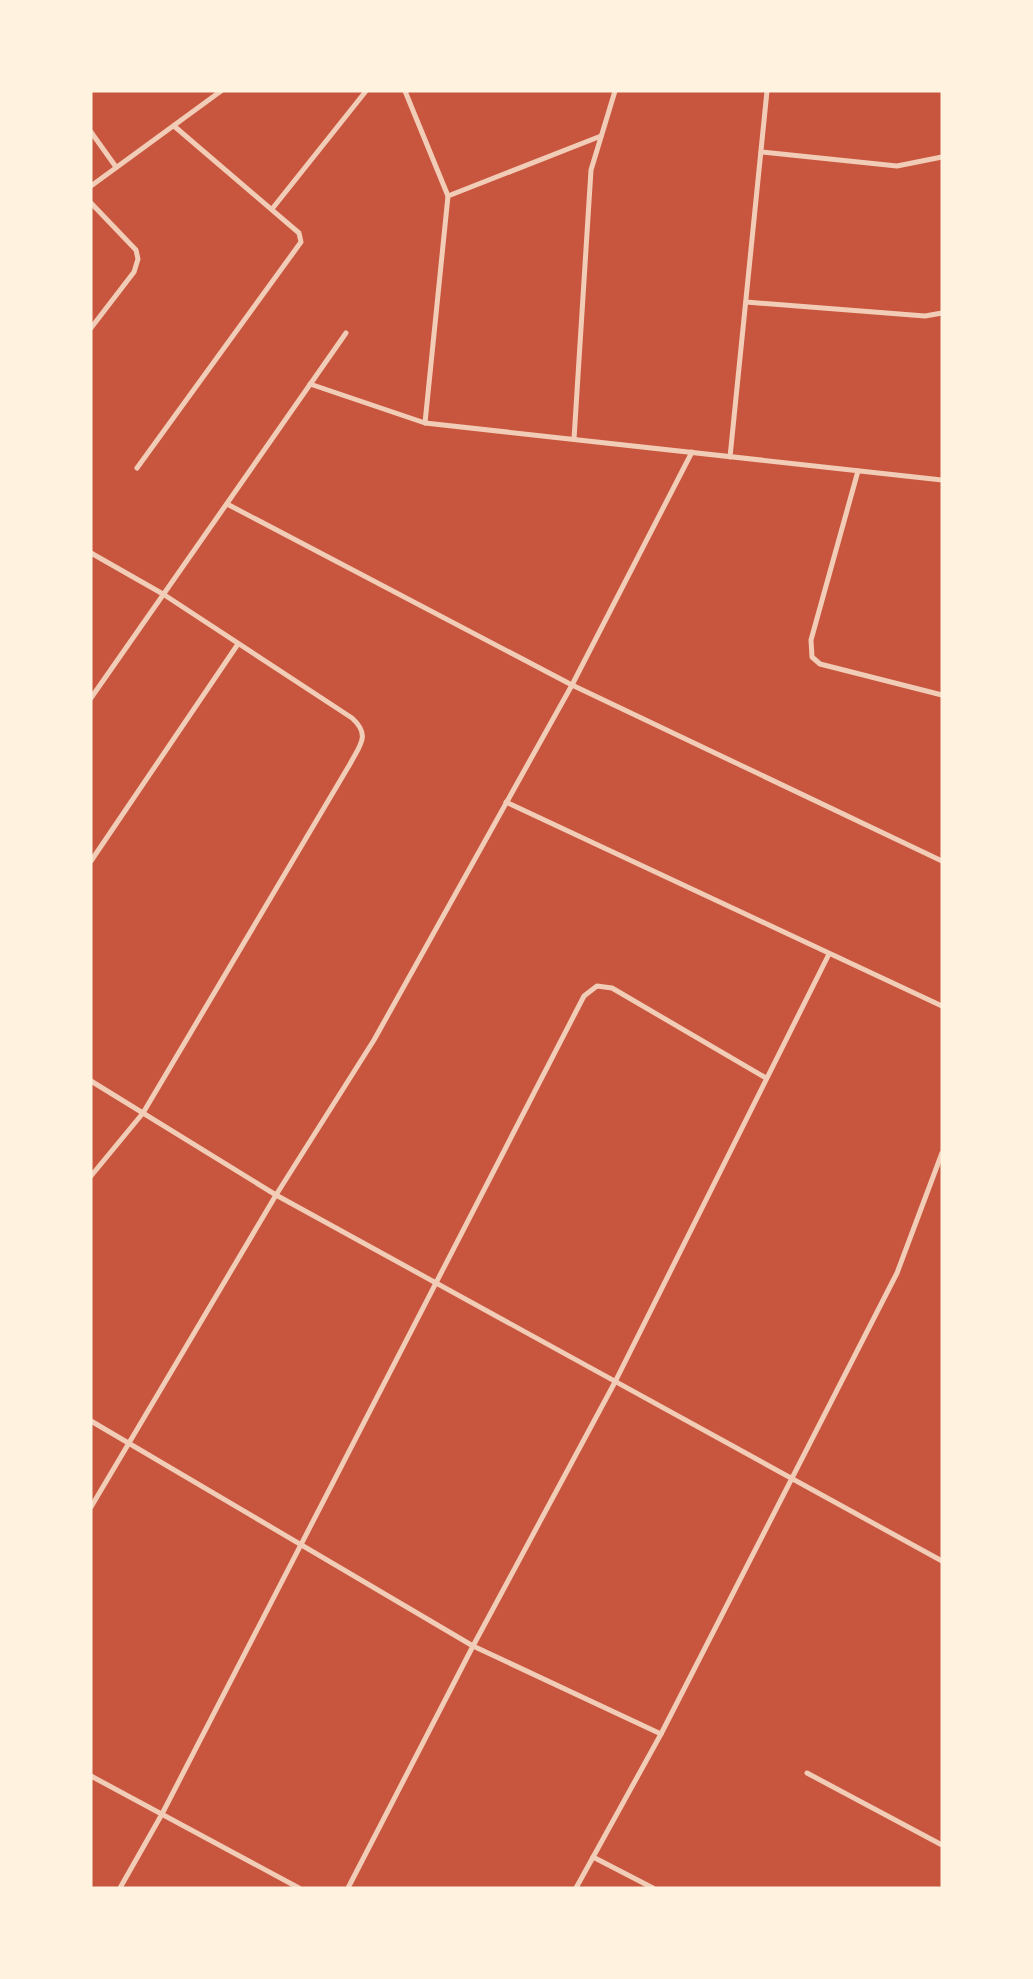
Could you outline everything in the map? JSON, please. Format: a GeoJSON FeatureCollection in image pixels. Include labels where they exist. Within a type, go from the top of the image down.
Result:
{"type":"FeatureCollection","features":[{"type":"Feature","properties":{"kind":"street"},"geometry":{"type":"LineString","coordinates":[[91,186],[221,91]]}},
{"type":"Feature","properties":{"kind":"street"},"geometry":{"type":"LineString","coordinates":[[272,209],[366,91]]}},
{"type":"Feature","properties":{"kind":"street"},"geometry":{"type":"LineString","coordinates":[[404,91],[448,196],[424,423]]}},
{"type":"Feature","properties":{"kind":"street"},"geometry":{"type":"LineString","coordinates":[[574,439],[591,170],[615,91]]}},
{"type":"Feature","properties":{"kind":"street"},"geometry":{"type":"LineString","coordinates":[[730,457],[767,91]]}},
{"type":"Feature","properties":{"kind":"street"},"geometry":{"type":"LineString","coordinates":[[137,468],[301,242],[299,233],[174,126]]}},
{"type":"Feature","properties":{"kind":"street"},"geometry":{"type":"LineString","coordinates":[[91,132],[116,167]]}},
{"type":"Feature","properties":{"kind":"street"},"geometry":{"type":"LineString","coordinates":[[448,196],[601,136]]}},
{"type":"Feature","properties":{"kind":"street"},"geometry":{"type":"LineString","coordinates":[[761,152],[897,166],[942,157]]}},
{"type":"Feature","properties":{"kind":"street"},"geometry":{"type":"LineString","coordinates":[[91,203],[136,250],[138,259],[134,272],[91,328]]}},
{"type":"Feature","properties":{"kind":"street"},"geometry":{"type":"LineString","coordinates":[[746,302],[925,316],[942,313]]}},
{"type":"Feature","properties":{"kind":"street"},"geometry":{"type":"LineString","coordinates":[[91,698],[346,333]]}},
{"type":"Feature","properties":{"kind":"street"},"geometry":{"type":"LineString","coordinates":[[310,384],[424,423],[942,480]]}},
{"type":"Feature","properties":{"kind":"street"},"geometry":{"type":"LineString","coordinates":[[91,1507],[276,1195],[374,1040],[572,685],[692,452]]}},
{"type":"Feature","properties":{"kind":"street"},"geometry":{"type":"LineString","coordinates":[[858,471],[811,640],[812,658],[820,664],[942,695]]}},
{"type":"Feature","properties":{"kind":"street"},"geometry":{"type":"LineString","coordinates":[[227,504],[572,685],[942,861]]}},
{"type":"Feature","properties":{"kind":"street"},"geometry":{"type":"LineString","coordinates":[[91,553],[164,594],[352,718],[364,735],[362,743],[350,764],[143,1112],[91,1176]]}},
{"type":"Feature","properties":{"kind":"street"},"geometry":{"type":"LineString","coordinates":[[91,861],[238,644]]}},
{"type":"Feature","properties":{"kind":"street"},"geometry":{"type":"LineString","coordinates":[[506,802],[942,1006]]}},
{"type":"Feature","properties":{"kind":"street"},"geometry":{"type":"LineString","coordinates":[[348,1888],[473,1646],[615,1382],[829,954]]}},
{"type":"Feature","properties":{"kind":"street"},"geometry":{"type":"LineString","coordinates":[[120,1888],[162,1814],[584,996],[597,986],[612,988],[766,1078]]}},
{"type":"Feature","properties":{"kind":"street"},"geometry":{"type":"LineString","coordinates":[[91,1080],[276,1195],[942,1561]]}},
{"type":"Feature","properties":{"kind":"street"},"geometry":{"type":"LineString","coordinates":[[576,1888],[661,1734],[897,1273],[942,1153]]}},
{"type":"Feature","properties":{"kind":"street"},"geometry":{"type":"LineString","coordinates":[[91,1421],[473,1646],[661,1734]]}},
{"type":"Feature","properties":{"kind":"street"},"geometry":{"type":"LineString","coordinates":[[807,1773],[942,1845]]}},
{"type":"Feature","properties":{"kind":"street"},"geometry":{"type":"LineString","coordinates":[[91,1776],[299,1888]]}},
{"type":"Feature","properties":{"kind":"street"},"geometry":{"type":"LineString","coordinates":[[593,1857],[653,1888]]}}]}
